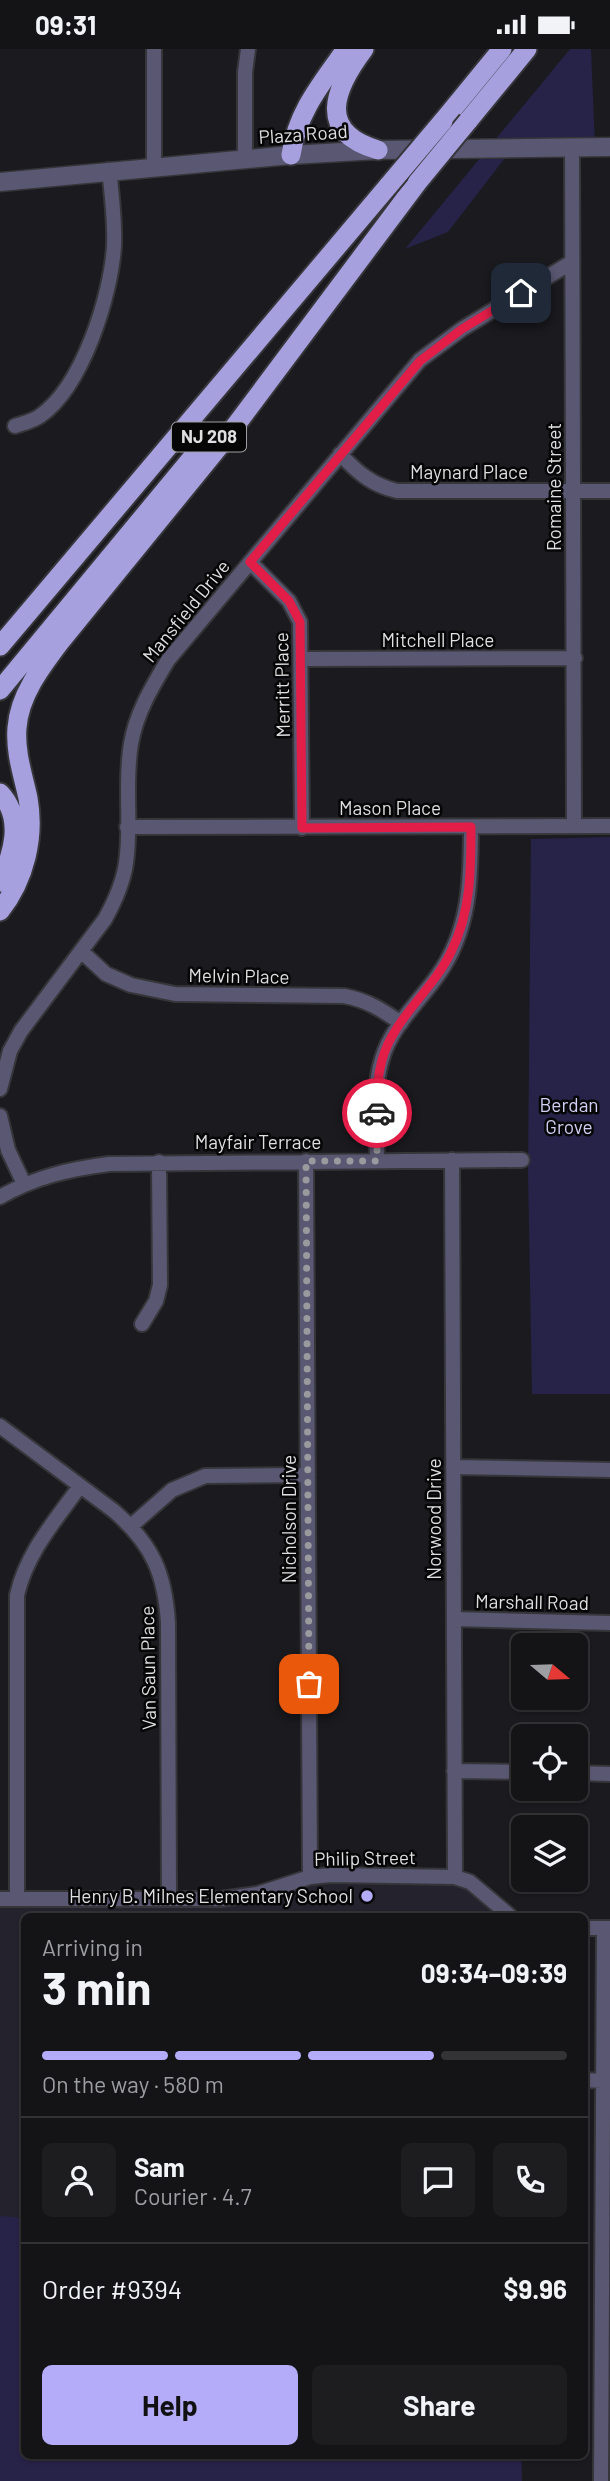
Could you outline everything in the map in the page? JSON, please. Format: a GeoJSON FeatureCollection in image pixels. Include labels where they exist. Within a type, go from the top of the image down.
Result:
{"type":"FeatureCollection","features":[{"type":"Feature","properties":{"kind":"highway"},"geometry":{"type":"LineString","coordinates":[[291,155],[293,139],[303,112],[346,49]]}},
{"type":"Feature","properties":{"kind":"highway"},"geometry":{"type":"LineString","coordinates":[[364,49],[341,87],[335,113],[338,123],[355,142],[378,150]]}},
{"type":"Feature","properties":{"kind":"highway"},"geometry":{"type":"LineString","coordinates":[[438,121],[485,49]]}},
{"type":"Feature","properties":{"kind":"highway","name":"NJ 208"},"geometry":{"type":"LineString","coordinates":[[0,646],[389,185],[438,121],[502,49]]}},
{"type":"Feature","properties":{"kind":"highway","name":"NJ 208"},"geometry":{"type":"LineString","coordinates":[[0,690],[527,49]]}},
{"type":"Feature","properties":{"kind":"highway"},"geometry":{"type":"LineString","coordinates":[[0,911],[14,889],[27,852],[30,817],[19,761],[17,727],[20,708],[36,676],[60,642],[230,433],[417,183]]}},
{"type":"Feature","properties":{"kind":"highway"},"geometry":{"type":"LineString","coordinates":[[0,793],[10,808],[14,834],[8,865],[0,882]]}},
{"type":"Feature","properties":{"kind":"street"},"geometry":{"type":"LineString","coordinates":[[154,49],[154,166]]}},
{"type":"Feature","properties":{"kind":"street"},"geometry":{"type":"LineString","coordinates":[[245,159],[245,72],[248,49]]}},
{"type":"Feature","properties":{"kind":"street","name":"Romaine Street"},"geometry":{"type":"LineString","coordinates":[[572,147],[574,826]]}},
{"type":"Feature","properties":{"kind":"street","name":"Plaza Road"},"geometry":{"type":"LineString","coordinates":[[0,182],[154,166],[378,150],[610,147]]}},
{"type":"Feature","properties":{"kind":"street"},"geometry":{"type":"LineString","coordinates":[[15,426],[41,416],[51,406],[79,365],[99,320],[109,284],[114,246],[109,170]]}},
{"type":"Feature","properties":{"kind":"street","name":"Mansfield Drive"},"geometry":{"type":"LineString","coordinates":[[0,1089],[10,1051],[21,1031],[105,919],[121,885],[127,853],[131,742],[147,695],[168,660],[403,379],[431,352],[462,329],[572,262]]}},
{"type":"Feature","properties":{"kind":"street","name":"Maynard Place"},"geometry":{"type":"LineString","coordinates":[[340,454],[358,474],[370,482],[397,491],[610,491]]}},
{"type":"Feature","properties":{"kind":"street","name":"Merritt Place"},"geometry":{"type":"LineString","coordinates":[[250,562],[296,611],[302,634],[302,828]]}},
{"type":"Feature","properties":{"kind":"street","name":"Mitchell Place"},"geometry":{"type":"LineString","coordinates":[[302,659],[575,659]]}},
{"type":"Feature","properties":{"kind":"street","name":"Mason Place"},"geometry":{"type":"LineString","coordinates":[[127,827],[610,826]]}},
{"type":"Feature","properties":{"kind":"street"},"geometry":{"type":"LineString","coordinates":[[377,1161],[378,1075],[382,1058],[401,1023],[451,954],[460,933],[470,893],[471,827]]}},
{"type":"Feature","properties":{"kind":"street","name":"Melvin Place"},"geometry":{"type":"LineString","coordinates":[[81,951],[106,974],[151,991],[175,994],[344,996],[376,1005],[401,1023]]}},
{"type":"Feature","properties":{"kind":"street"},"geometry":{"type":"LineString","coordinates":[[0,1116],[8,1150],[24,1184]]}},
{"type":"Feature","properties":{"kind":"street","name":"Norwood Drive"},"geometry":{"type":"LineString","coordinates":[[452,1160],[455,1877]]}},
{"type":"Feature","properties":{"kind":"street","name":"Mayfair Terrace"},"geometry":{"type":"LineString","coordinates":[[0,1197],[24,1184],[79,1167],[109,1164],[522,1160]]}},
{"type":"Feature","properties":{"kind":"street","name":"Nicholson Drive"},"geometry":{"type":"LineString","coordinates":[[306,1161],[310,1877]]}},
{"type":"Feature","properties":{"kind":"street"},"geometry":{"type":"LineString","coordinates":[[142,1324],[156,1301],[160,1286],[159,1162]]}},
{"type":"Feature","properties":{"kind":"street","name":"Van Saun Place"},"geometry":{"type":"LineString","coordinates":[[0,1426],[131,1526],[156,1562],[167,1604],[169,1899]]}},
{"type":"Feature","properties":{"kind":"street"},"geometry":{"type":"LineString","coordinates":[[453,1467],[610,1470]]}},
{"type":"Feature","properties":{"kind":"street"},"geometry":{"type":"LineString","coordinates":[[131,1526],[172,1490],[205,1476],[308,1475]]}},
{"type":"Feature","properties":{"kind":"street"},"geometry":{"type":"LineString","coordinates":[[17,1899],[17,1595],[30,1555],[80,1486]]}},
{"type":"Feature","properties":{"kind":"street","name":"Marshall Road"},"geometry":{"type":"LineString","coordinates":[[454,1619],[610,1623]]}},
{"type":"Feature","properties":{"kind":"street"},"geometry":{"type":"LineString","coordinates":[[454,1771],[511,1772]]}},
{"type":"Feature","properties":{"kind":"street"},"geometry":{"type":"LineString","coordinates":[[588,1773],[610,1774]]}},
{"type":"Feature","properties":{"kind":"street","name":"Philip Street"},"geometry":{"type":"LineString","coordinates":[[0,1899],[239,1897],[310,1877],[331,1875],[455,1877],[470,1882],[506,1913]]}},
{"type":"Feature","properties":{"kind":"street"},"geometry":{"type":"LineString","coordinates":[[588,1928],[607,1928],[603,2081],[601,2481]]}},
{"type":"Feature","properties":{"kind":"street"},"geometry":{"type":"LineString","coordinates":[[588,2080],[603,2081]]}},
{"type":"Feature","properties":{"kind":"shaded area"},"geometry":{"type":"Polygon","coordinates":[[[455,1877],[506,1913],[21,1913],[21,2459],[521,2459],[522,2481],[0,2481],[0,1899],[238,1897],[292,1882],[455,1877]]]}},
{"type":"Feature","properties":{"kind":"green space"},"geometry":{"type":"Polygon","coordinates":[[[570,49],[591,49],[595,147],[512,149],[448,232],[405,249],[570,49]]]}},
{"type":"Feature","properties":{"kind":"green space","name":"Berdan Grove"},"geometry":{"type":"Polygon","coordinates":[[[610,837],[610,1394],[532,1394],[528,1172],[531,839],[610,837]]]}},
{"type":"Feature","properties":{"kind":"green space"},"geometry":{"type":"Polygon","coordinates":[[[0,2216],[21,2218],[21,2459],[521,2459],[522,2481],[0,2481],[0,2216]]]}},
{"type":"Feature","properties":{"kind":"way so far"},"geometry":{"type":"LineString","coordinates":[[309,1684],[306,1161],[377,1161],[377,1113]]}},
{"type":"Feature","properties":{"kind":"place","name":"Henry B. Milnes Elementary School"},"geometry":{"type":"Point","coordinates":[367,1896]}},
{"type":"Feature","properties":{"kind":"route"},"geometry":{"type":"LineString","coordinates":[[377,1113],[378,1075],[390,1040],[439,973],[460,933],[470,893],[471,827],[302,828],[300,622],[289,601],[250,562],[420,361],[462,329],[521,293]]}}]}
